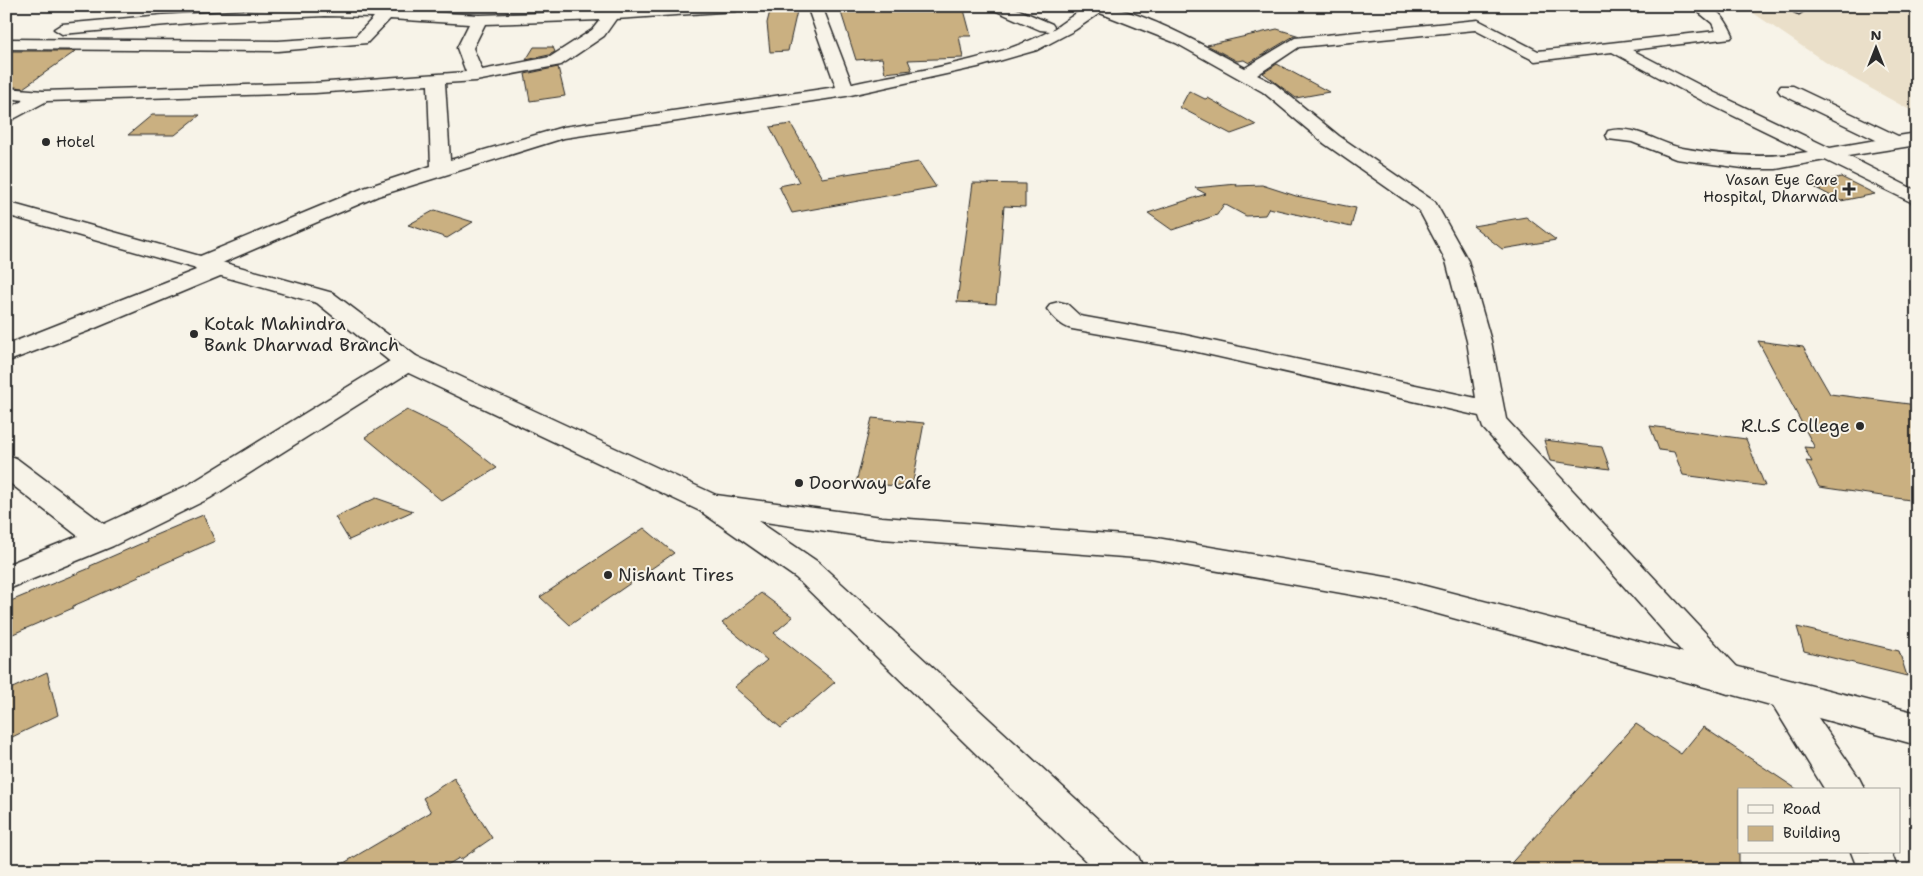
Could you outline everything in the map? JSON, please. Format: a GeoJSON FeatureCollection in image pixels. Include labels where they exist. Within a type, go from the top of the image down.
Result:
{"type":"FeatureCollection","features":[{"type":"Feature","properties":{"kind":"street"},"geometry":{"type":"LineString","coordinates":[[40,43],[62,29],[138,20],[324,10],[358,10],[386,14],[479,20],[615,11],[736,6]]}},
{"type":"Feature","properties":{"kind":"street"},"geometry":{"type":"LineString","coordinates":[[814,6],[846,90]]}},
{"type":"Feature","properties":{"kind":"street"},"geometry":{"type":"LineString","coordinates":[[997,6],[1046,27]]}},
{"type":"Feature","properties":{"kind":"street"},"geometry":{"type":"LineString","coordinates":[[6,354],[80,326],[362,195],[441,168],[563,134],[846,90],[1007,55],[1031,47],[1069,27],[1100,6],[1182,40],[1269,88],[1332,140],[1428,206],[1457,261],[1479,341],[1492,422],[1728,680]]}},
{"type":"Feature","properties":{"kind":"street"},"geometry":{"type":"LineString","coordinates":[[1245,75],[1295,43],[1478,25],[1535,56],[1725,35],[1719,21],[1698,6]]}},
{"type":"Feature","properties":{"kind":"street"},"geometry":{"type":"LineString","coordinates":[[6,93],[43,96],[344,85],[476,76],[555,61],[598,33],[615,11]]}},
{"type":"Feature","properties":{"kind":"street"},"geometry":{"type":"LineString","coordinates":[[344,85],[361,40],[386,14]]}},
{"type":"Feature","properties":{"kind":"street"},"geometry":{"type":"LineString","coordinates":[[144,44],[175,18]]}},
{"type":"Feature","properties":{"kind":"street"},"geometry":{"type":"LineString","coordinates":[[476,76],[465,48],[479,20]]}},
{"type":"Feature","properties":{"kind":"street"},"geometry":{"type":"LineString","coordinates":[[6,44],[278,46],[361,40]]}},
{"type":"Feature","properties":{"kind":"street"},"geometry":{"type":"LineString","coordinates":[[1614,47],[1709,97],[1917,199]]}},
{"type":"Feature","properties":{"kind":"street"},"geometry":{"type":"LineString","coordinates":[[436,79],[441,168]]}},
{"type":"Feature","properties":{"kind":"street"},"geometry":{"type":"LineString","coordinates":[[1787,90],[1895,142]]}},
{"type":"Feature","properties":{"kind":"street"},"geometry":{"type":"LineString","coordinates":[[6,118],[43,96]]}},
{"type":"Feature","properties":{"kind":"street"},"geometry":{"type":"LineString","coordinates":[[1615,135],[1634,137],[1676,153],[1750,163],[1776,163],[1917,139]]}},
{"type":"Feature","properties":{"kind":"street"},"geometry":{"type":"LineString","coordinates":[[6,208],[325,298],[407,362],[710,504],[806,570],[1124,870]]}},
{"type":"Feature","properties":{"kind":"street"},"geometry":{"type":"LineString","coordinates":[[1059,309],[1072,322],[1180,341],[1490,410]]}},
{"type":"Feature","properties":{"kind":"street"},"geometry":{"type":"LineString","coordinates":[[6,578],[102,538],[200,491],[407,362]]}},
{"type":"Feature","properties":{"kind":"street"},"geometry":{"type":"LineString","coordinates":[[6,465],[102,538]]}},
{"type":"Feature","properties":{"kind":"street"},"geometry":{"type":"LineString","coordinates":[[710,504],[882,528],[1151,548],[1398,591],[1917,729]]}},
{"type":"Feature","properties":{"kind":"street"},"geometry":{"type":"LineString","coordinates":[[1783,694],[1845,788]]}},
{"type":"Feature","properties":{"kind":"street"},"geometry":{"type":"LineString","coordinates":[[1872,854],[1878,870]]}},
{"type":"Feature","properties":{"kind":"shaded area"},"geometry":{"type":"Polygon","coordinates":[[[1743,6],[1917,6],[1917,114],[1834,68],[1743,6]]]}},
{"type":"Feature","properties":{"kind":"building"},"geometry":{"type":"Polygon","coordinates":[[[839,6],[866,6],[868,10],[963,6],[971,36],[959,36],[963,58],[908,60],[912,70],[885,73],[882,58],[856,60],[839,6]]]}},
{"type":"Feature","properties":{"kind":"building"},"geometry":{"type":"Polygon","coordinates":[[[770,11],[797,11],[788,51],[770,52],[767,23],[770,11]]]}},
{"type":"Feature","properties":{"kind":"building"},"geometry":{"type":"Polygon","coordinates":[[[1277,29],[1300,36],[1294,36],[1249,63],[1244,60],[1237,61],[1207,45],[1277,29]]]}},
{"type":"Feature","properties":{"kind":"building"},"geometry":{"type":"Polygon","coordinates":[[[534,47],[553,47],[555,52],[526,60],[534,47]]]}},
{"type":"Feature","properties":{"kind":"building"},"geometry":{"type":"Polygon","coordinates":[[[6,51],[76,51],[23,88],[6,86],[6,51]]]}},
{"type":"Feature","properties":{"kind":"building"},"geometry":{"type":"Polygon","coordinates":[[[1277,64],[1329,92],[1296,98],[1263,73],[1277,64]]]}},
{"type":"Feature","properties":{"kind":"building"},"geometry":{"type":"Polygon","coordinates":[[[558,67],[565,96],[530,101],[525,74],[558,67]]]}},
{"type":"Feature","properties":{"kind":"building"},"geometry":{"type":"Polygon","coordinates":[[[1189,91],[1205,99],[1208,98],[1256,125],[1231,134],[1179,107],[1189,91]]]}},
{"type":"Feature","properties":{"kind":"building"},"geometry":{"type":"Polygon","coordinates":[[[152,115],[200,115],[175,135],[128,135],[152,115]]]}},
{"type":"Feature","properties":{"kind":"building"},"geometry":{"type":"Polygon","coordinates":[[[791,124],[822,178],[919,162],[936,187],[792,213],[779,186],[799,182],[770,127],[791,124]]]}},
{"type":"Feature","properties":{"kind":"building"},"geometry":{"type":"Polygon","coordinates":[[[1841,177],[1875,194],[1841,201],[1808,184],[1841,177]]]}},
{"type":"Feature","properties":{"kind":"building"},"geometry":{"type":"Polygon","coordinates":[[[973,183],[1025,184],[1025,207],[1004,206],[996,304],[957,302],[973,183]]]}},
{"type":"Feature","properties":{"kind":"building"},"geometry":{"type":"Polygon","coordinates":[[[1237,184],[1236,186],[1262,185],[1296,196],[1356,208],[1351,227],[1269,208],[1265,215],[1246,216],[1224,204],[1217,215],[1172,230],[1148,213],[1206,194],[1195,188],[1237,184]]]}},
{"type":"Feature","properties":{"kind":"building"},"geometry":{"type":"Polygon","coordinates":[[[435,210],[473,222],[447,238],[408,225],[435,210]]]}},
{"type":"Feature","properties":{"kind":"building"},"geometry":{"type":"Polygon","coordinates":[[[1526,217],[1556,240],[1502,249],[1473,226],[1526,217]]]}},
{"type":"Feature","properties":{"kind":"building","name":"R.L.S College"},"geometry":{"type":"Polygon","coordinates":[[[1758,341],[1803,347],[1830,394],[1917,405],[1917,501],[1819,487],[1806,461],[1812,462],[1804,447],[1815,448],[1758,341]]]}},
{"type":"Feature","properties":{"kind":"building"},"geometry":{"type":"Polygon","coordinates":[[[407,410],[448,430],[497,468],[442,501],[365,437],[407,410]]]}},
{"type":"Feature","properties":{"kind":"building"},"geometry":{"type":"Polygon","coordinates":[[[872,418],[924,423],[912,487],[856,483],[872,418]]]}},
{"type":"Feature","properties":{"kind":"building"},"geometry":{"type":"Polygon","coordinates":[[[1650,426],[1746,439],[1765,486],[1683,475],[1674,452],[1659,450],[1650,426]]]}},
{"type":"Feature","properties":{"kind":"building"},"geometry":{"type":"Polygon","coordinates":[[[1544,440],[1602,447],[1610,469],[1550,461],[1544,440]]]}},
{"type":"Feature","properties":{"kind":"building"},"geometry":{"type":"Polygon","coordinates":[[[376,498],[413,511],[349,540],[335,517],[376,498]]]}},
{"type":"Feature","properties":{"kind":"building"},"geometry":{"type":"Polygon","coordinates":[[[203,515],[215,541],[138,575],[139,577],[73,606],[73,608],[6,637],[6,603],[90,568],[90,566],[147,541],[146,539],[203,515]]]}},
{"type":"Feature","properties":{"kind":"building","name":"Nishant Tires"},"geometry":{"type":"Polygon","coordinates":[[[644,528],[674,553],[570,625],[540,597],[644,528]]]}},
{"type":"Feature","properties":{"kind":"building"},"geometry":{"type":"Polygon","coordinates":[[[761,593],[793,617],[774,633],[835,682],[781,728],[734,687],[767,660],[722,623],[761,593]]]}},
{"type":"Feature","properties":{"kind":"building"},"geometry":{"type":"Polygon","coordinates":[[[1797,627],[1899,651],[1907,676],[1804,651],[1797,627]]]}},
{"type":"Feature","properties":{"kind":"building"},"geometry":{"type":"Polygon","coordinates":[[[47,672],[58,715],[6,740],[6,691],[47,672]]]}},
{"type":"Feature","properties":{"kind":"building"},"geometry":{"type":"Polygon","coordinates":[[[1636,724],[1681,754],[1703,727],[1795,788],[1738,788],[1739,870],[1505,870],[1636,724]]]}},
{"type":"Feature","properties":{"kind":"building"},"geometry":{"type":"Polygon","coordinates":[[[454,778],[492,838],[460,860],[459,858],[439,870],[332,870],[431,812],[423,798],[454,778]]]}},
{"type":"Feature","properties":{"kind":"place","name":"Hotel"},"geometry":{"type":"Point","coordinates":[46,142]}},
{"type":"Feature","properties":{"kind":"place","name":"Vasan Eye Care Hospital, Dharwad"},"geometry":{"type":"Point","coordinates":[1849,189]}},
{"type":"Feature","properties":{"kind":"place","name":"Kotak Mahindra Bank Dharwad Branch"},"geometry":{"type":"Point","coordinates":[194,334]}},
{"type":"Feature","properties":{"kind":"place","name":"R.L.S College"},"geometry":{"type":"Point","coordinates":[1860,426]}},
{"type":"Feature","properties":{"kind":"place","name":"Doorway Cafe"},"geometry":{"type":"Point","coordinates":[799,483]}},
{"type":"Feature","properties":{"kind":"place","name":"Nishant Tires"},"geometry":{"type":"Point","coordinates":[608,575]}}]}
